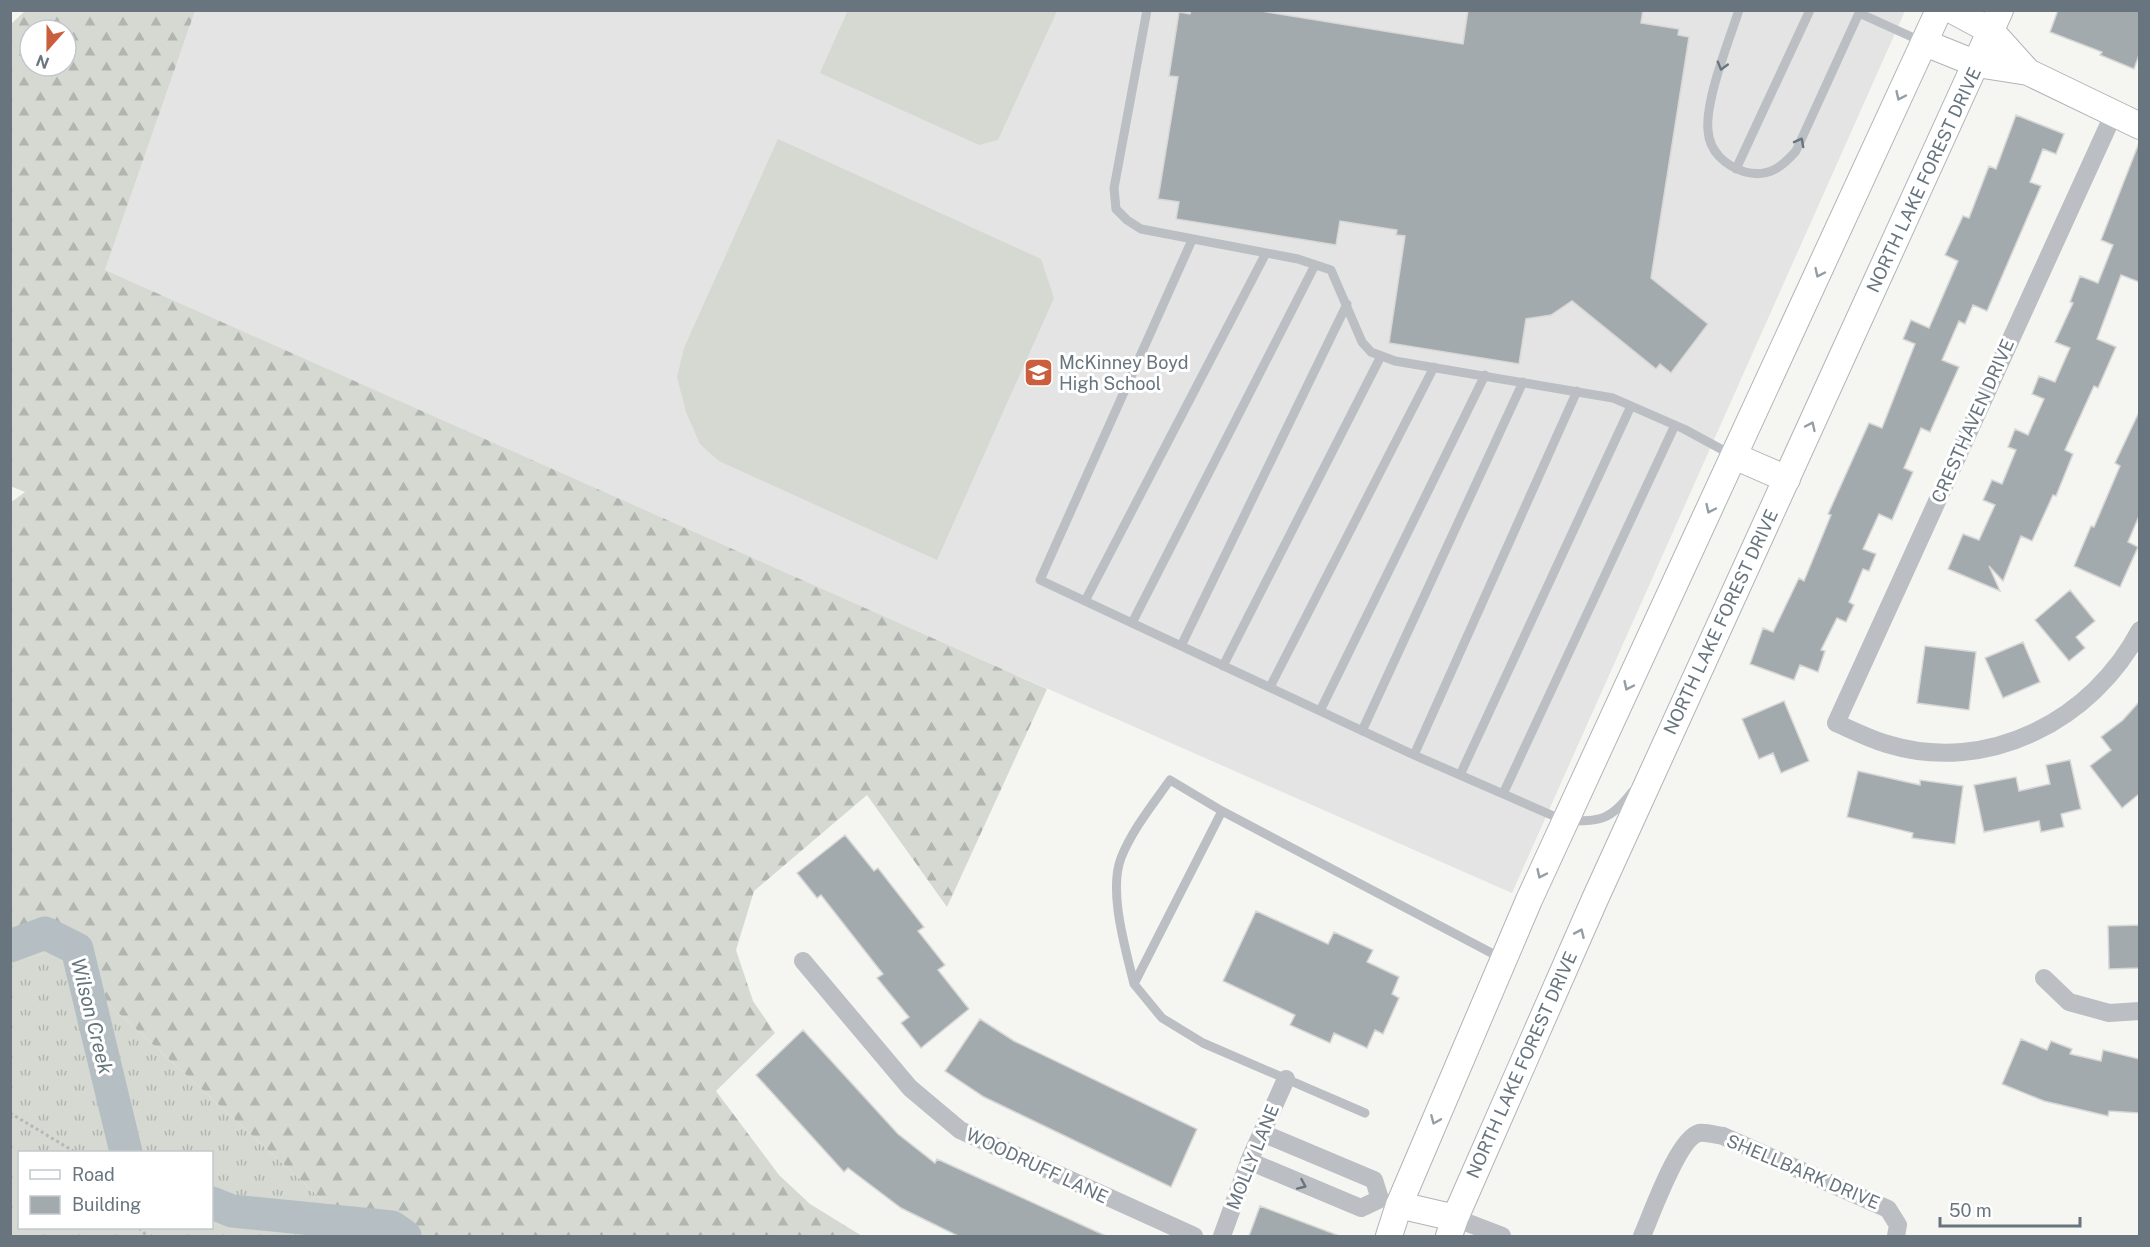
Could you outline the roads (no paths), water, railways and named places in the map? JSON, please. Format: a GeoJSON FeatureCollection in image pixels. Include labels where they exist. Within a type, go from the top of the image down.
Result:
{"type":"FeatureCollection","features":[{"type":"Feature","properties":{"kind":"main road"},"geometry":{"type":"LineString","coordinates":[[1389,1236],[1389,1202],[1503,960],[1939,10]]}},
{"type":"Feature","properties":{"kind":"main road"},"geometry":{"type":"LineString","coordinates":[[1952,10],[1995,21],[2028,72]]}},
{"type":"Feature","properties":{"kind":"main road","name":"NORTH LAKE FOREST DRIVE"},"geometry":{"type":"LineString","coordinates":[[1452,1227],[1660,755],[1995,21]]}},
{"type":"Feature","properties":{"kind":"main road"},"geometry":{"type":"LineString","coordinates":[[1924,43],[1977,64],[2028,72],[2139,126]]}},
{"type":"Feature","properties":{"kind":"main road"},"geometry":{"type":"LineString","coordinates":[[1734,456],[1787,479]]}},
{"type":"Feature","properties":{"kind":"main road"},"geometry":{"type":"LineString","coordinates":[[1389,1202],[1452,1227]]}},
{"type":"Feature","properties":{"kind":"street","name":"CRESTHAVEN DRIVE"},"geometry":{"type":"LineString","coordinates":[[2114,113],[1836,723],[1887,745],[1931,752],[1968,752],[2012,742],[2046,728],[2083,703],[2114,671],[2139,630]]}},
{"type":"Feature","properties":{"kind":"street","name":"WOODRUFF LANE"},"geometry":{"type":"LineString","coordinates":[[804,961],[910,1088],[960,1130],[1194,1236]]}},
{"type":"Feature","properties":{"kind":"street"},"geometry":{"type":"LineString","coordinates":[[2044,978],[2069,1002],[2109,1013],[2139,1011]]}},
{"type":"Feature","properties":{"kind":"street","name":"MOLLY LANE"},"geometry":{"type":"LineString","coordinates":[[1222,1236],[1249,1161],[1286,1079]]}},
{"type":"Feature","properties":{"kind":"street"},"geometry":{"type":"LineString","coordinates":[[1249,1161],[1361,1208],[1389,1202],[1374,1180],[1262,1133]]}},
{"type":"Feature","properties":{"kind":"street","name":"SHELLBARK DRIVE"},"geometry":{"type":"LineString","coordinates":[[1642,1236],[1676,1159],[1688,1140],[1698,1133],[1723,1136],[1888,1209],[1897,1231]]}},
{"type":"Feature","properties":{"kind":"street"},"geometry":{"type":"LineString","coordinates":[[1452,1227],[1502,1236]]}},
{"type":"Feature","properties":{"kind":"lane"},"geometry":{"type":"LineString","coordinates":[[1147,10],[1114,188],[1116,208],[1141,229],[1266,253],[1331,270],[1362,342],[1371,352],[1381,356],[1613,398],[1675,425],[1734,456]]}},
{"type":"Feature","properties":{"kind":"lane"},"geometry":{"type":"LineString","coordinates":[[1739,10],[1717,84],[1708,130],[1713,150],[1736,169],[1751,174],[1773,172],[1785,164],[1796,151],[1859,12],[1924,43]]}},
{"type":"Feature","properties":{"kind":"lane"},"geometry":{"type":"LineString","coordinates":[[1736,169],[1810,10]]}},
{"type":"Feature","properties":{"kind":"lane"},"geometry":{"type":"LineString","coordinates":[[1192,240],[1040,580],[1414,755],[1565,821],[1592,821],[1616,813],[1660,755]]}},
{"type":"Feature","properties":{"kind":"lane"},"geometry":{"type":"LineString","coordinates":[[1085,601],[1266,253]]}},
{"type":"Feature","properties":{"kind":"lane"},"geometry":{"type":"LineString","coordinates":[[1132,623],[1315,265]]}},
{"type":"Feature","properties":{"kind":"lane"},"geometry":{"type":"LineString","coordinates":[[1181,646],[1347,304]]}},
{"type":"Feature","properties":{"kind":"lane"},"geometry":{"type":"LineString","coordinates":[[1223,666],[1381,356]]}},
{"type":"Feature","properties":{"kind":"lane"},"geometry":{"type":"LineString","coordinates":[[1270,687],[1434,366]]}},
{"type":"Feature","properties":{"kind":"lane"},"geometry":{"type":"LineString","coordinates":[[1320,711],[1485,375]]}},
{"type":"Feature","properties":{"kind":"lane"},"geometry":{"type":"LineString","coordinates":[[1362,731],[1522,382]]}},
{"type":"Feature","properties":{"kind":"lane"},"geometry":{"type":"LineString","coordinates":[[1414,755],[1576,391]]}},
{"type":"Feature","properties":{"kind":"lane"},"geometry":{"type":"LineString","coordinates":[[1460,775],[1631,406]]}},
{"type":"Feature","properties":{"kind":"lane"},"geometry":{"type":"LineString","coordinates":[[1503,794],[1675,425]]}},
{"type":"Feature","properties":{"kind":"lane"},"geometry":{"type":"LineString","coordinates":[[1365,1113],[1203,1043],[1162,1018],[1134,984],[1117,908],[1120,859],[1148,810],[1170,780],[1222,811],[1503,960]]}},
{"type":"Feature","properties":{"kind":"lane"},"geometry":{"type":"LineString","coordinates":[[1134,984],[1222,811]]}},
{"type":"Feature","properties":{"kind":"waterway","name":"Wilson Creek"},"geometry":{"type":"LineString","coordinates":[[10,946],[45,933],[77,949],[126,1151]]}},
{"type":"Feature","properties":{"kind":"waterway","name":"Wilson Creek"},"geometry":{"type":"LineString","coordinates":[[213,1203],[232,1211],[392,1227],[405,1236]]}},
{"type":"Feature","properties":{"kind":"place","name":"McKinney Boyd High School"},"geometry":{"type":"Point","coordinates":[1038,373]}}]}
